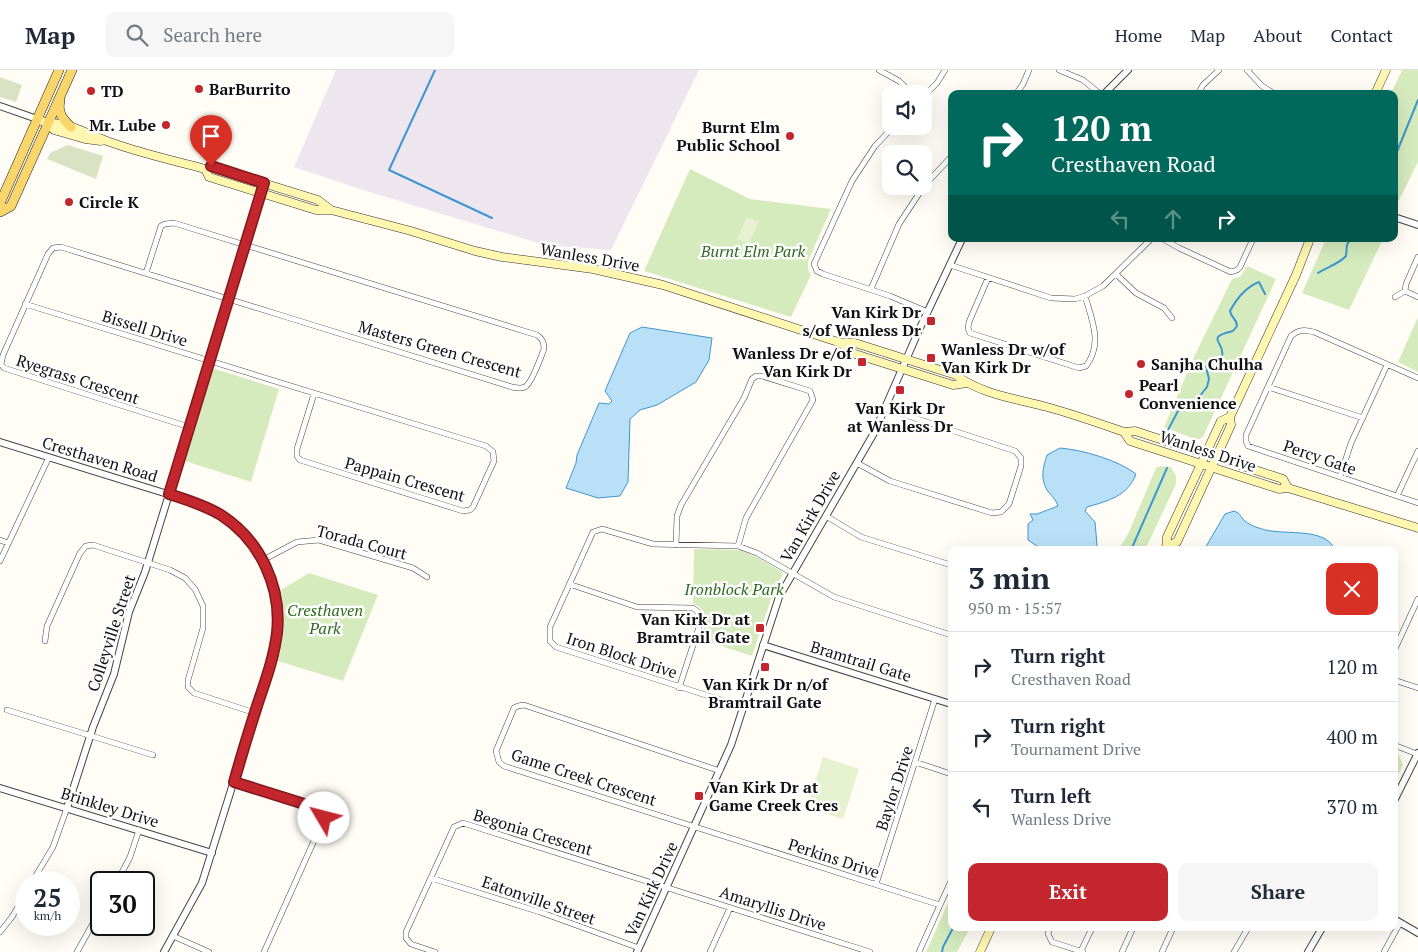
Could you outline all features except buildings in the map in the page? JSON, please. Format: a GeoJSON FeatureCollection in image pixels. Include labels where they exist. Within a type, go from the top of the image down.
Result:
{"type":"FeatureCollection","features":[{"type":"Feature","properties":{"kind":"main road"},"geometry":{"type":"LineString","coordinates":[[0,207],[60,70]]}},
{"type":"Feature","properties":{"kind":"main road"},"geometry":{"type":"LineString","coordinates":[[0,212],[11,206],[72,70]]}},
{"type":"Feature","properties":{"kind":"main road"},"geometry":{"type":"LineString","coordinates":[[1377,90],[1386,70]]}},
{"type":"Feature","properties":{"kind":"main road"},"geometry":{"type":"LineString","coordinates":[[66,82],[59,109],[62,117],[71,127]]}},
{"type":"Feature","properties":{"kind":"main road"},"geometry":{"type":"LineString","coordinates":[[37,119],[47,123]]}},
{"type":"Feature","properties":{"kind":"main road","name":"Wanless Drive"},"geometry":{"type":"LineString","coordinates":[[47,123],[71,127],[105,141],[205,169],[211,166],[318,200],[331,210]]}},
{"type":"Feature","properties":{"kind":"main road","name":"Wanless Drive"},"geometry":{"type":"LineString","coordinates":[[47,123],[54,130],[85,139],[105,141]]}},
{"type":"Feature","properties":{"kind":"main road","name":"Wanless Drive"},"geometry":{"type":"LineString","coordinates":[[205,169],[209,177],[316,210],[331,210],[411,231],[475,251],[502,257],[593,269],[663,284],[841,343],[855,343],[956,375],[967,383],[1124,432],[1136,432],[1217,457],[1283,479],[1288,488]]}},
{"type":"Feature","properties":{"kind":"main road"},"geometry":{"type":"LineString","coordinates":[[1170,546],[1177,542],[1217,457],[1231,425],[1230,417],[1296,276],[1309,242]]}},
{"type":"Feature","properties":{"kind":"main road","name":"Wanless Drive"},"geometry":{"type":"LineString","coordinates":[[841,343],[852,353],[901,369],[953,385],[967,383]]}},
{"type":"Feature","properties":{"kind":"main road"},"geometry":{"type":"LineString","coordinates":[[1167,546],[1167,537],[1221,421],[1230,417]]}},
{"type":"Feature","properties":{"kind":"main road","name":"Wanless Drive"},"geometry":{"type":"LineString","coordinates":[[1124,432],[1130,441],[1279,489],[1288,488],[1418,528]]}},
{"type":"Feature","properties":{"kind":"main road"},"geometry":{"type":"LineString","coordinates":[[980,952],[990,931]]}},
{"type":"Feature","properties":{"kind":"street"},"geometry":{"type":"LineString","coordinates":[[879,70],[903,85]]}},
{"type":"Feature","properties":{"kind":"street"},"geometry":{"type":"LineString","coordinates":[[932,87],[945,70]]}},
{"type":"Feature","properties":{"kind":"street"},"geometry":{"type":"LineString","coordinates":[[1019,90],[1029,70]]}},
{"type":"Feature","properties":{"kind":"street"},"geometry":{"type":"LineString","coordinates":[[1059,70],[1083,80],[1095,90]]}},
{"type":"Feature","properties":{"kind":"street"},"geometry":{"type":"LineString","coordinates":[[1108,90],[1128,70]]}},
{"type":"Feature","properties":{"kind":"street"},"geometry":{"type":"LineString","coordinates":[[1200,90],[1218,70]]}},
{"type":"Feature","properties":{"kind":"street"},"geometry":{"type":"LineString","coordinates":[[1247,70],[1268,90]]}},
{"type":"Feature","properties":{"kind":"street"},"geometry":{"type":"LineString","coordinates":[[0,106],[37,119]]}},
{"type":"Feature","properties":{"kind":"street"},"geometry":{"type":"LineString","coordinates":[[885,135],[875,146],[852,182],[814,264],[817,271],[823,274],[928,312]]}},
{"type":"Feature","properties":{"kind":"street"},"geometry":{"type":"LineString","coordinates":[[932,177],[948,160]]}},
{"type":"Feature","properties":{"kind":"street","name":"Colleyville Street"},"geometry":{"type":"LineString","coordinates":[[67,808],[98,712],[109,690],[130,612],[148,563],[264,183]]}},
{"type":"Feature","properties":{"kind":"street"},"geometry":{"type":"LineString","coordinates":[[871,290],[900,224],[918,195]]}},
{"type":"Feature","properties":{"kind":"street"},"geometry":{"type":"LineString","coordinates":[[1398,218],[1418,226]]}},
{"type":"Feature","properties":{"kind":"street","name":"Masters Green Crescent"},"geometry":{"type":"LineString","coordinates":[[146,273],[161,226],[174,223],[538,336],[542,340],[544,349],[528,384],[518,388],[229,299]]}},
{"type":"Feature","properties":{"kind":"street","name":"Van Kirk Drive"},"geometry":{"type":"LineString","coordinates":[[638,950],[668,888],[731,746],[777,602],[874,433],[901,369],[961,242]]}},
{"type":"Feature","properties":{"kind":"street"},"geometry":{"type":"LineString","coordinates":[[950,265],[1058,299],[1074,299],[1085,296],[1100,288],[1149,242]]}},
{"type":"Feature","properties":{"kind":"street"},"geometry":{"type":"LineString","coordinates":[[1168,242],[1231,272],[1238,270],[1252,242]]}},
{"type":"Feature","properties":{"kind":"street","name":"Ryegrass Crescent"},"geometry":{"type":"LineString","coordinates":[[189,426],[4,368],[1,360],[52,248],[60,247],[229,299]]}},
{"type":"Feature","properties":{"kind":"street"},"geometry":{"type":"LineString","coordinates":[[1405,291],[1406,284],[1418,257]]}},
{"type":"Feature","properties":{"kind":"street"},"geometry":{"type":"LineString","coordinates":[[1116,274],[1136,294],[1164,308],[1172,318]]}},
{"type":"Feature","properties":{"kind":"street"},"geometry":{"type":"LineString","coordinates":[[988,278],[968,322],[970,333],[1079,368],[1086,366],[1090,360],[1096,341],[1094,323],[1085,296]]}},
{"type":"Feature","properties":{"kind":"street"},"geometry":{"type":"LineString","coordinates":[[1395,297],[1405,291]]}},
{"type":"Feature","properties":{"kind":"street"},"geometry":{"type":"LineString","coordinates":[[1405,291],[1418,298]]}},
{"type":"Feature","properties":{"kind":"street","name":"Bissell Drive"},"geometry":{"type":"LineString","coordinates":[[25,304],[314,394]]}},
{"type":"Feature","properties":{"kind":"street"},"geometry":{"type":"LineString","coordinates":[[1363,418],[1268,387],[1291,336],[1296,331],[1314,332],[1418,378]]}},
{"type":"Feature","properties":{"kind":"street"},"geometry":{"type":"LineString","coordinates":[[1340,477],[1351,443],[1387,364]]}},
{"type":"Feature","properties":{"kind":"street"},"geometry":{"type":"LineString","coordinates":[[676,545],[677,516],[681,505],[744,398],[750,382],[756,376],[762,376],[810,391],[813,400],[746,518],[738,546]]}},
{"type":"Feature","properties":{"kind":"street","name":"Percy Gate"},"geometry":{"type":"LineString","coordinates":[[1268,387],[1246,435],[1248,446],[1418,503]]}},
{"type":"Feature","properties":{"kind":"street","name":"Pappain Crescent"},"geometry":{"type":"LineString","coordinates":[[314,394],[490,448],[495,456],[494,461],[474,507],[463,511],[300,460],[297,456],[297,449],[314,394]]}},
{"type":"Feature","properties":{"kind":"street"},"geometry":{"type":"LineString","coordinates":[[857,463],[890,481],[992,513],[1001,512],[1009,504],[1021,466],[1021,458],[1015,451],[884,408]]}},
{"type":"Feature","properties":{"kind":"street","name":"Cresthaven Road"},"geometry":{"type":"LineString","coordinates":[[0,442],[169,494],[202,505],[221,515],[246,536],[263,560],[274,590],[278,623],[275,646],[234,782],[202,883],[164,952]]}},
{"type":"Feature","properties":{"kind":"street"},"geometry":{"type":"LineString","coordinates":[[1398,496],[1418,451]]}},
{"type":"Feature","properties":{"kind":"street"},"geometry":{"type":"LineString","coordinates":[[0,561],[49,457]]}},
{"type":"Feature","properties":{"kind":"street"},"geometry":{"type":"LineString","coordinates":[[826,516],[862,537],[948,564]]}},
{"type":"Feature","properties":{"kind":"street","name":"Iron Block Drive"},"geometry":{"type":"LineString","coordinates":[[744,707],[556,647],[550,641],[550,627],[590,536],[599,529],[608,530],[644,543],[738,546],[757,552],[839,600],[948,634]]}},
{"type":"Feature","properties":{"kind":"street"},"geometry":{"type":"LineString","coordinates":[[0,540],[8,543]]}},
{"type":"Feature","properties":{"kind":"street","name":"Torada Court"},"geometry":{"type":"LineString","coordinates":[[263,560],[297,542],[319,540],[413,568],[427,577]]}},
{"type":"Feature","properties":{"kind":"street"},"geometry":{"type":"LineString","coordinates":[[45,641],[48,626],[80,553],[86,546],[93,545],[170,570],[185,578],[195,589],[202,602],[204,612],[203,628],[188,680],[188,687],[194,693],[255,712]]}},
{"type":"Feature","properties":{"kind":"street"},"geometry":{"type":"LineString","coordinates":[[569,584],[637,607],[693,608],[698,612],[700,624],[680,688]]}},
{"type":"Feature","properties":{"kind":"street"},"geometry":{"type":"LineString","coordinates":[[1398,642],[1418,599]]}},
{"type":"Feature","properties":{"kind":"street","name":"Bramtrail Gate"},"geometry":{"type":"LineString","coordinates":[[763,645],[948,703]]}},
{"type":"Feature","properties":{"kind":"street"},"geometry":{"type":"LineString","coordinates":[[1398,681],[1418,688]]}},
{"type":"Feature","properties":{"kind":"street","name":"Baylor Drive"},"geometry":{"type":"LineString","coordinates":[[876,884],[935,699]]}},
{"type":"Feature","properties":{"kind":"street","name":"Game Creek Crescent"},"geometry":{"type":"LineString","coordinates":[[695,826],[504,766],[500,762],[496,750],[514,708],[524,705],[720,771]]}},
{"type":"Feature","properties":{"kind":"street"},"geometry":{"type":"LineString","coordinates":[[7,710],[154,756]]}},
{"type":"Feature","properties":{"kind":"street"},"geometry":{"type":"LineString","coordinates":[[1398,746],[1418,754],[1398,793]]}},
{"type":"Feature","properties":{"kind":"street"},"geometry":{"type":"LineString","coordinates":[[915,762],[948,773]]}},
{"type":"Feature","properties":{"kind":"street"},"geometry":{"type":"LineString","coordinates":[[234,782],[317,808],[324,814],[322,823],[264,952]]}},
{"type":"Feature","properties":{"kind":"street","name":"Brinkley Drive"},"geometry":{"type":"LineString","coordinates":[[0,788],[212,853]]}},
{"type":"Feature","properties":{"kind":"street"},"geometry":{"type":"LineString","coordinates":[[39,871],[53,847],[67,808]]}},
{"type":"Feature","properties":{"kind":"street","name":"Begonia Crescent"},"geometry":{"type":"LineString","coordinates":[[435,952],[411,944],[406,936],[454,827],[463,823],[668,888]]}},
{"type":"Feature","properties":{"kind":"street","name":"Perkins Drive"},"geometry":{"type":"LineString","coordinates":[[695,826],[940,905]]}},
{"type":"Feature","properties":{"kind":"street"},"geometry":{"type":"LineString","coordinates":[[123,871],[130,857],[139,830]]}},
{"type":"Feature","properties":{"kind":"street","name":"Eatonville Street"},"geometry":{"type":"LineString","coordinates":[[430,878],[540,912],[638,950]]}},
{"type":"Feature","properties":{"kind":"street","name":"Amaryllis Drive"},"geometry":{"type":"LineString","coordinates":[[668,888],[870,952]]}},
{"type":"Feature","properties":{"kind":"street"},"geometry":{"type":"LineString","coordinates":[[919,952],[948,888]]}},
{"type":"Feature","properties":{"kind":"street"},"geometry":{"type":"LineString","coordinates":[[710,952],[730,908]]}},
{"type":"Feature","properties":{"kind":"street"},"geometry":{"type":"LineString","coordinates":[[0,932],[15,912]]}},
{"type":"Feature","properties":{"kind":"street"},"geometry":{"type":"LineString","coordinates":[[1398,927],[1400,923],[1418,933]]}},
{"type":"Feature","properties":{"kind":"street"},"geometry":{"type":"LineString","coordinates":[[77,952],[90,929]]}},
{"type":"Feature","properties":{"kind":"street"},"geometry":{"type":"LineString","coordinates":[[1049,931],[1048,934],[1052,942],[1082,952],[1091,931]]}},
{"type":"Feature","properties":{"kind":"street"},"geometry":{"type":"LineString","coordinates":[[1122,952],[1132,931]]}},
{"type":"Feature","properties":{"kind":"street"},"geometry":{"type":"LineString","coordinates":[[1162,952],[1172,931]]}},
{"type":"Feature","properties":{"kind":"street"},"geometry":{"type":"LineString","coordinates":[[1234,952],[1246,931]]}},
{"type":"Feature","properties":{"kind":"street"},"geometry":{"type":"LineString","coordinates":[[1308,952],[1320,931]]}},
{"type":"Feature","properties":{"kind":"street"},"geometry":{"type":"LineString","coordinates":[[1384,952],[1396,931]]}},
{"type":"Feature","properties":{"kind":"street"},"geometry":{"type":"LineString","coordinates":[[173,936],[209,952]]}},
{"type":"Feature","properties":{"kind":"shaded area"},"geometry":{"type":"Polygon","coordinates":[[[336,70],[699,70],[611,250],[545,245],[366,191],[294,167],[336,70]]]}},
{"type":"Feature","properties":{"kind":"green space"},"geometry":{"type":"Polygon","coordinates":[[[1402,70],[1418,70],[1418,162],[1398,202],[1398,90],[1393,90],[1402,70]]]}},
{"type":"Feature","properties":{"kind":"green space"},"geometry":{"type":"Polygon","coordinates":[[[0,77],[22,85],[16,102],[0,97],[0,77]]]}},
{"type":"Feature","properties":{"kind":"green space"},"geometry":{"type":"Polygon","coordinates":[[[68,145],[103,156],[96,179],[47,159],[50,153],[68,145]]]}},
{"type":"Feature","properties":{"kind":"green space","name":"Burnt Elm Park"},"geometry":{"type":"Polygon","coordinates":[[[690,169],[750,199],[831,209],[808,261],[808,269],[811,275],[791,317],[644,271],[690,169]]]}},
{"type":"Feature","properties":{"kind":"green space"},"geometry":{"type":"Polygon","coordinates":[[[747,217],[759,222],[749,244],[737,239],[747,217]]]}},
{"type":"Feature","properties":{"kind":"green space"},"geometry":{"type":"Polygon","coordinates":[[[1325,242],[1382,242],[1349,310],[1302,293],[1325,242]]]}},
{"type":"Feature","properties":{"kind":"green space"},"geometry":{"type":"Polygon","coordinates":[[[1247,266],[1276,279],[1203,437],[1197,440],[1164,427],[1194,357],[1232,279],[1241,276],[1247,266]]]}},
{"type":"Feature","properties":{"kind":"green space"},"geometry":{"type":"Polygon","coordinates":[[[1418,317],[1418,372],[1398,362],[1418,317]]]}},
{"type":"Feature","properties":{"kind":"green space"},"geometry":{"type":"Polygon","coordinates":[[[215,369],[279,389],[251,482],[185,461],[213,370],[215,369]]]}},
{"type":"Feature","properties":{"kind":"green space"},"geometry":{"type":"Polygon","coordinates":[[[1161,466],[1171,467],[1176,476],[1176,484],[1147,546],[1120,546],[1128,534],[1156,468],[1161,466]]]}},
{"type":"Feature","properties":{"kind":"green space","name":"Ironblock Park"},"geometry":{"type":"Polygon","coordinates":[[[694,549],[741,550],[782,572],[783,574],[771,599],[752,656],[700,639],[705,618],[699,606],[693,604],[694,549]]]}},
{"type":"Feature","properties":{"kind":"green space","name":"Cresthaven Park"},"geometry":{"type":"Polygon","coordinates":[[[309,573],[378,595],[343,681],[278,661],[284,626],[281,590],[309,573]]]}},
{"type":"Feature","properties":{"kind":"green space"},"geometry":{"type":"Polygon","coordinates":[[[1398,755],[1399,755],[1403,765],[1398,775],[1398,755]]]}},
{"type":"Feature","properties":{"kind":"green space"},"geometry":{"type":"Polygon","coordinates":[[[823,757],[859,769],[843,819],[807,808],[823,757]]]}},
{"type":"Feature","properties":{"kind":"green space"},"geometry":{"type":"Polygon","coordinates":[[[948,903],[948,931],[968,931],[957,952],[926,952],[948,903]]]}},
{"type":"Feature","properties":{"kind":"water"},"geometry":{"type":"Polygon","coordinates":[[[642,327],[712,338],[709,360],[696,382],[657,405],[640,410],[630,419],[628,482],[620,496],[598,498],[566,488],[576,463],[577,455],[599,403],[609,404],[612,401],[605,391],[630,333],[642,327]]]}},
{"type":"Feature","properties":{"kind":"water"},"geometry":{"type":"Polygon","coordinates":[[[1060,448],[1079,451],[1100,456],[1120,464],[1136,474],[1123,493],[1110,500],[1087,507],[1085,511],[1095,522],[1097,546],[1037,546],[1028,540],[1028,524],[1033,520],[1030,514],[1037,514],[1058,506],[1043,481],[1044,464],[1047,455],[1060,448]]]}},
{"type":"Feature","properties":{"kind":"water"},"geometry":{"type":"Polygon","coordinates":[[[1234,511],[1246,522],[1268,531],[1312,534],[1322,537],[1332,546],[1206,546],[1225,514],[1234,511]]]}},
{"type":"Feature","properties":{"kind":"waterway"},"geometry":{"type":"LineString","coordinates":[[435,70],[389,170],[492,218]]}},
{"type":"Feature","properties":{"kind":"waterway"},"geometry":{"type":"LineString","coordinates":[[1398,149],[1418,100]]}},
{"type":"Feature","properties":{"kind":"waterway"},"geometry":{"type":"LineString","coordinates":[[1318,273],[1346,256],[1348,242]]}},
{"type":"Feature","properties":{"kind":"waterway"},"geometry":{"type":"LineString","coordinates":[[1168,430],[1178,411],[1199,397],[1207,387],[1209,379],[1206,367],[1219,360],[1222,356],[1217,338],[1233,331],[1237,326],[1230,311],[1242,293],[1259,282],[1265,294]]}},
{"type":"Feature","properties":{"kind":"waterway"},"geometry":{"type":"LineString","coordinates":[[1133,546],[1167,468]]}},
{"type":"Feature","properties":{"kind":"waterway"},"geometry":{"type":"LineString","coordinates":[[942,952],[951,931]]}},
{"type":"Feature","properties":{"kind":"place","name":"BarBurrito"},"geometry":{"type":"Point","coordinates":[199,89]}},
{"type":"Feature","properties":{"kind":"place","name":"TD"},"geometry":{"type":"Point","coordinates":[91,91]}},
{"type":"Feature","properties":{"kind":"place","name":"Mr. Lube"},"geometry":{"type":"Point","coordinates":[166,125]}},
{"type":"Feature","properties":{"kind":"place","name":"Burnt Elm Public School"},"geometry":{"type":"Point","coordinates":[790,136]}},
{"type":"Feature","properties":{"kind":"place","name":"Circle K"},"geometry":{"type":"Point","coordinates":[69,202]}},
{"type":"Feature","properties":{"kind":"place","name":"Van Kirk Dr s/of Wanless Dr"},"geometry":{"type":"Point","coordinates":[931,321]}},
{"type":"Feature","properties":{"kind":"place","name":"Wanless Dr w/of Van Kirk Dr"},"geometry":{"type":"Point","coordinates":[931,358]}},
{"type":"Feature","properties":{"kind":"place","name":"Wanless Dr e/of Van Kirk Dr"},"geometry":{"type":"Point","coordinates":[862,362]}},
{"type":"Feature","properties":{"kind":"place","name":"Sanjha Chulha"},"geometry":{"type":"Point","coordinates":[1141,364]}},
{"type":"Feature","properties":{"kind":"place","name":"Van Kirk Dr at Wanless Dr"},"geometry":{"type":"Point","coordinates":[900,390]}},
{"type":"Feature","properties":{"kind":"place","name":"Pearl Convenience"},"geometry":{"type":"Point","coordinates":[1129,394]}},
{"type":"Feature","properties":{"kind":"place","name":"Van Kirk Dr at Bramtrail Gate"},"geometry":{"type":"Point","coordinates":[760,628]}},
{"type":"Feature","properties":{"kind":"place","name":"Van Kirk Dr n/of Bramtrail Gate"},"geometry":{"type":"Point","coordinates":[765,667]}},
{"type":"Feature","properties":{"kind":"place","name":"Van Kirk Dr at Game Creek Cres"},"geometry":{"type":"Point","coordinates":[699,796]}},
{"type":"Feature","properties":{"kind":"route"},"geometry":{"type":"LineString","coordinates":[[211,166],[264,183],[169,494],[202,505],[221,515],[246,536],[263,560],[274,590],[278,614],[275,646],[234,782],[317,808],[322,811],[324,818]]}}]}
